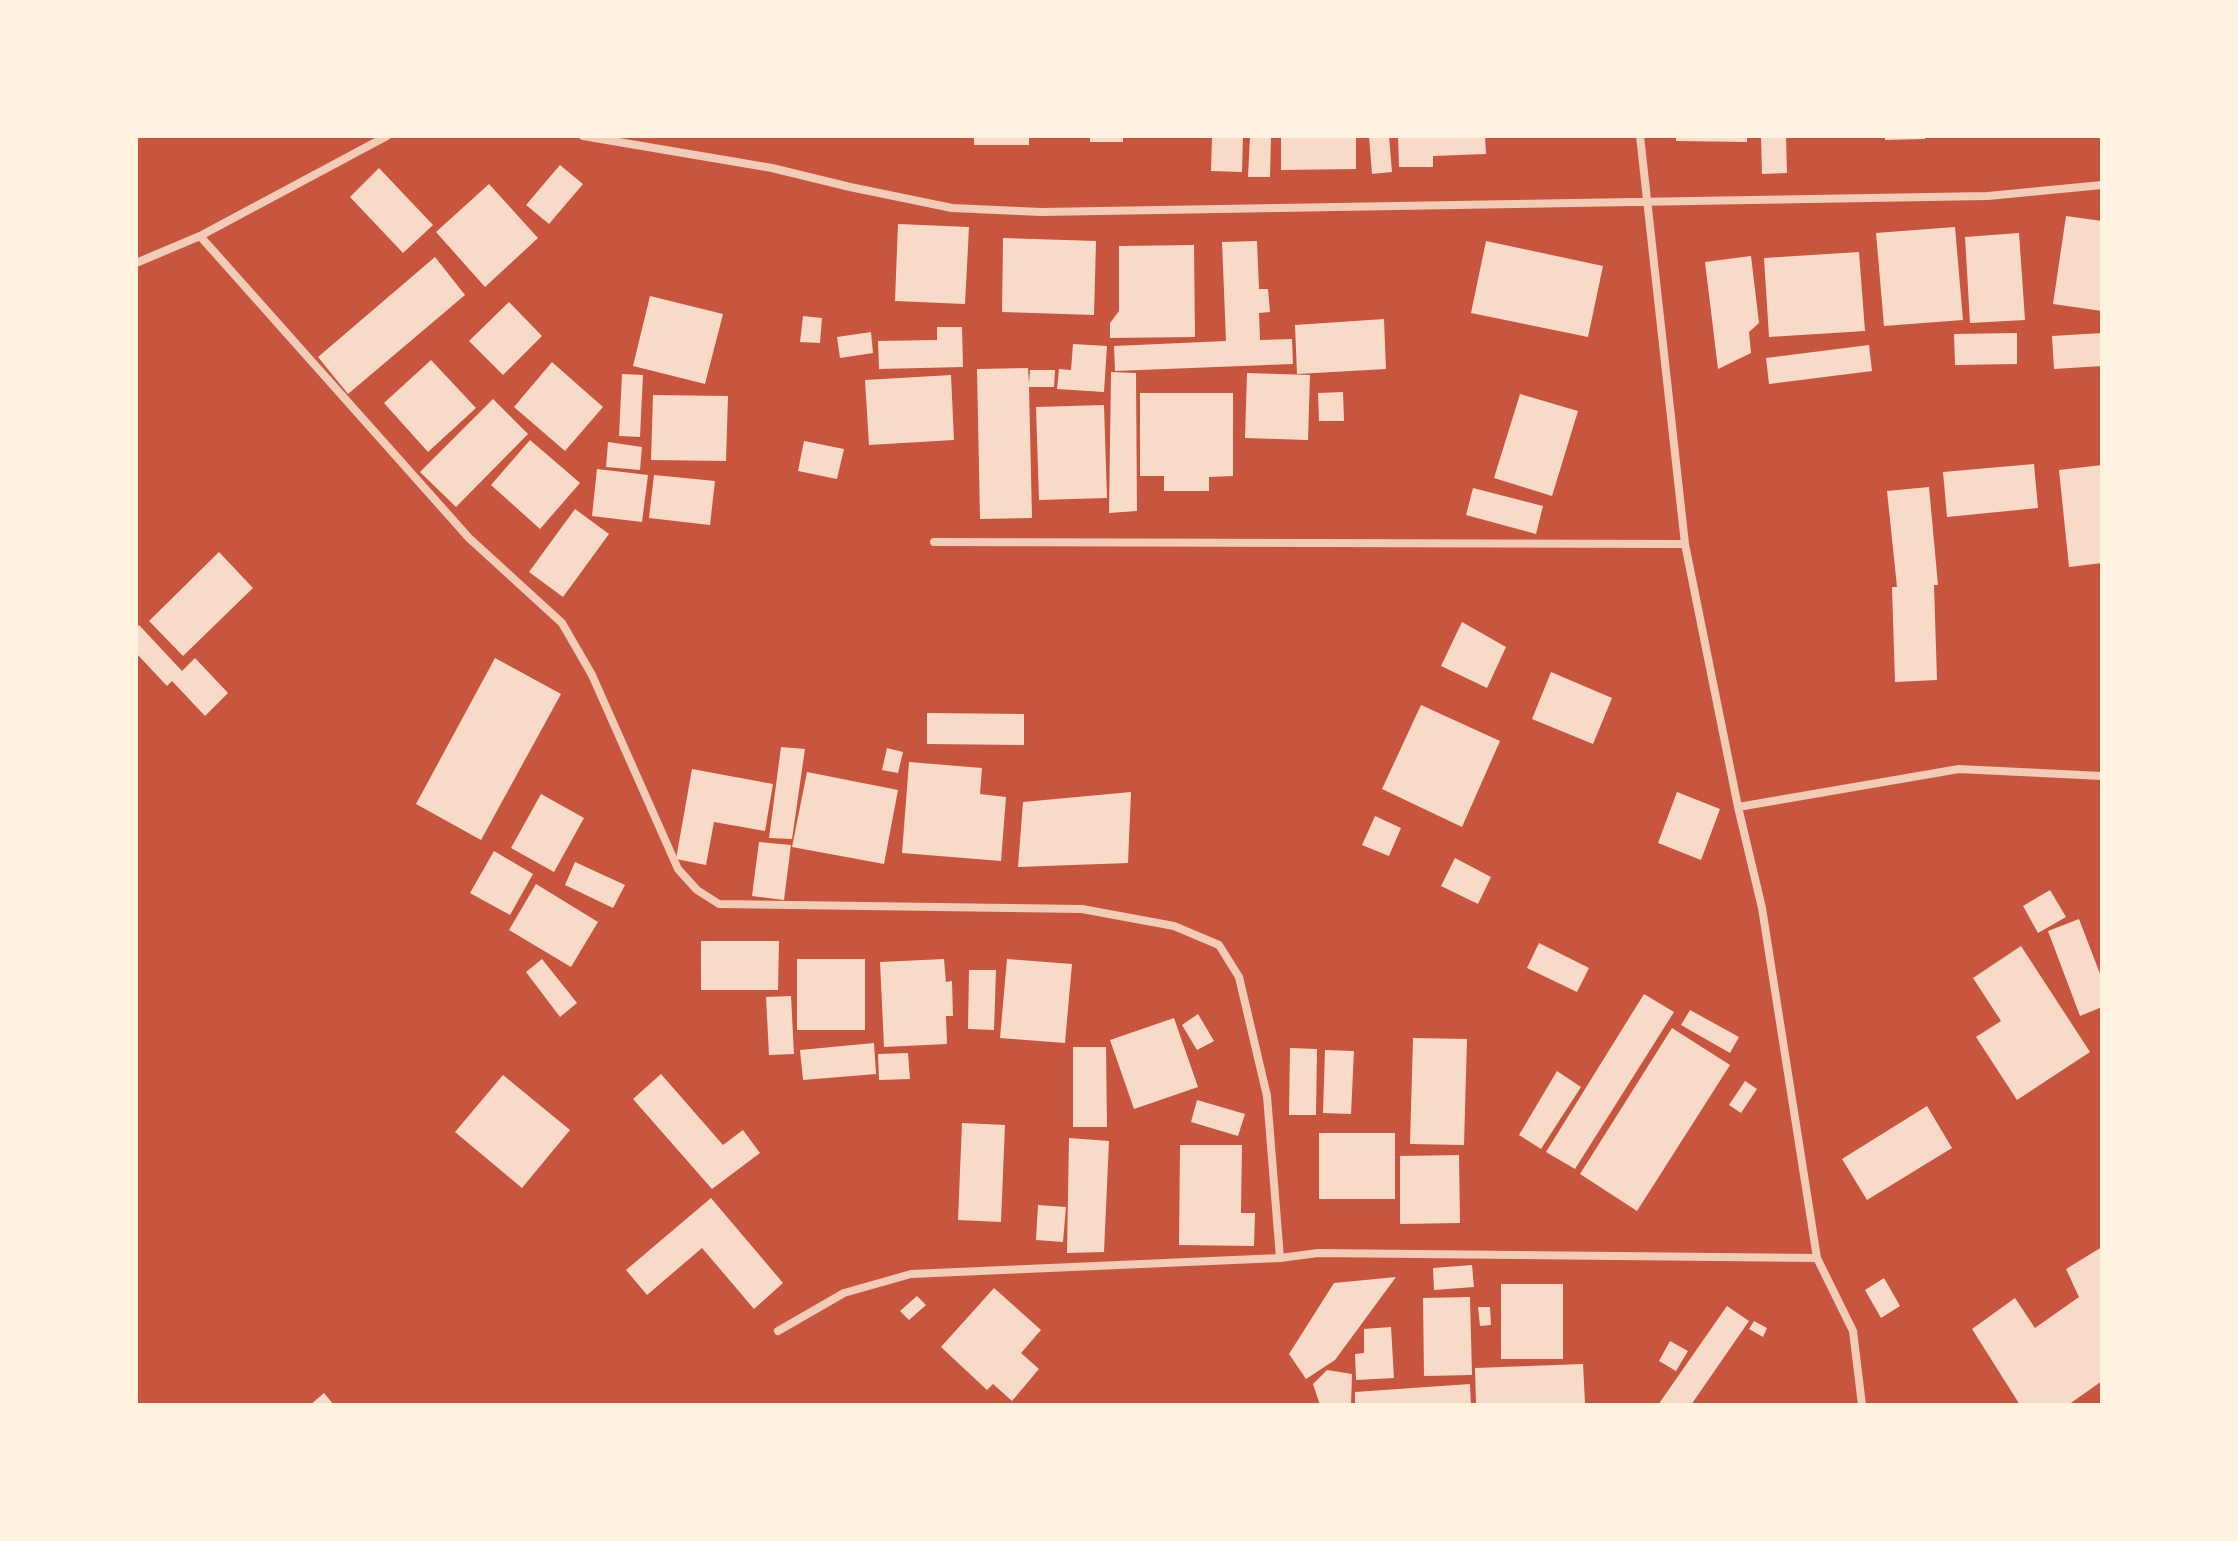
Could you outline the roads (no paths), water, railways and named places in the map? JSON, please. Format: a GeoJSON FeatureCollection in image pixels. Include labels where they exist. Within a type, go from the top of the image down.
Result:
{"type":"FeatureCollection","features":[{"type":"Feature","properties":{"kind":"street"},"geometry":{"type":"LineString","coordinates":[[136,263],[200,236],[387,136]]}},
{"type":"Feature","properties":{"kind":"street"},"geometry":{"type":"LineString","coordinates":[[583,136],[772,168],[952,208],[1041,212],[1988,196],[2102,185]]}},
{"type":"Feature","properties":{"kind":"street"},"geometry":{"type":"LineString","coordinates":[[1640,136],[1685,544],[1738,807],[1762,908],[1817,1258],[1853,1331],[1862,1405]]}},
{"type":"Feature","properties":{"kind":"street"},"geometry":{"type":"LineString","coordinates":[[200,236],[469,538],[562,623],[592,675],[678,869],[697,890],[719,904],[1082,909],[1174,926],[1219,945],[1239,977],[1267,1096],[1280,1258]]}},
{"type":"Feature","properties":{"kind":"street"},"geometry":{"type":"LineString","coordinates":[[934,542],[1685,544]]}},
{"type":"Feature","properties":{"kind":"street"},"geometry":{"type":"LineString","coordinates":[[1738,807],[1959,769],[2102,776]]}},
{"type":"Feature","properties":{"kind":"street"},"geometry":{"type":"LineString","coordinates":[[778,1331],[844,1293],[911,1274],[1280,1258],[1318,1253],[1817,1258]]}}]}
